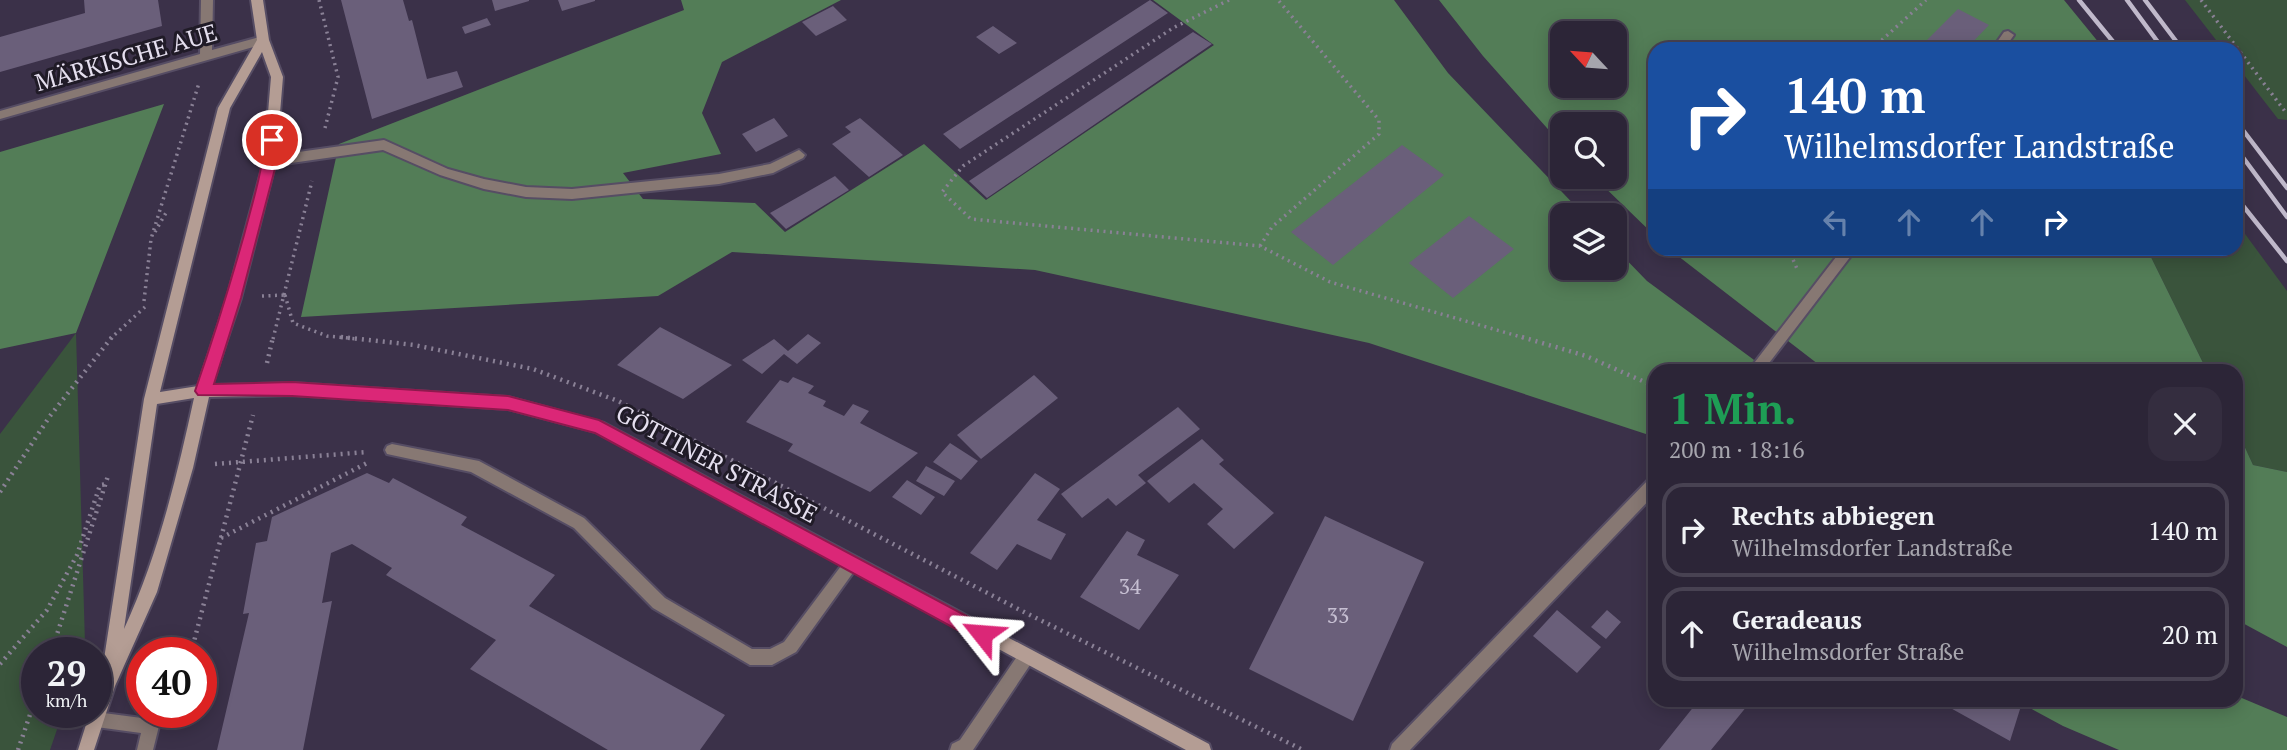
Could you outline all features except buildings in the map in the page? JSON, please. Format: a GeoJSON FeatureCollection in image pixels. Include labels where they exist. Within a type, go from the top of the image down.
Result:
{"type":"FeatureCollection","features":[{"type":"Feature","properties":{"kind":"main road"},"geometry":{"type":"LineString","coordinates":[[112,674],[149,592],[186,468],[203,391],[234,298],[270,161],[277,77],[263,40],[257,0]]}},
{"type":"Feature","properties":{"kind":"main road"},"geometry":{"type":"LineString","coordinates":[[112,660],[122,609],[151,399],[174,303],[224,108],[263,40]]}},
{"type":"Feature","properties":{"kind":"main road","name":"GÖTTINER STRASSE"},"geometry":{"type":"LineString","coordinates":[[151,399],[203,391],[292,389],[508,403],[599,427],[1203,750]]}},
{"type":"Feature","properties":{"kind":"main road"},"geometry":{"type":"LineString","coordinates":[[86,750],[93,728]]}},
{"type":"Feature","properties":{"kind":"street"},"geometry":{"type":"LineString","coordinates":[[206,55],[207,0]]}},
{"type":"Feature","properties":{"kind":"street"},"geometry":{"type":"LineString","coordinates":[[2003,42],[2008,35]]}},
{"type":"Feature","properties":{"kind":"street","name":"MÄRKISCHE AUE"},"geometry":{"type":"LineString","coordinates":[[0,115],[263,40]]}},
{"type":"Feature","properties":{"kind":"street"},"geometry":{"type":"LineString","coordinates":[[270,161],[384,145],[444,172],[484,184],[526,192],[572,194],[719,179],[774,169],[799,155]]}},
{"type":"Feature","properties":{"kind":"street"},"geometry":{"type":"LineString","coordinates":[[1760,364],[1844,256]]}},
{"type":"Feature","properties":{"kind":"street"},"geometry":{"type":"LineString","coordinates":[[392,450],[474,466],[579,523],[659,603],[750,657],[772,657],[790,646],[852,563]]}},
{"type":"Feature","properties":{"kind":"street"},"geometry":{"type":"LineString","coordinates":[[1398,750],[1648,490]]}},
{"type":"Feature","properties":{"kind":"street"},"geometry":{"type":"LineString","coordinates":[[964,749],[1026,657]]}},
{"type":"Feature","properties":{"kind":"street"},"geometry":{"type":"LineString","coordinates":[[112,722],[151,726],[145,750]]}},
{"type":"Feature","properties":{"kind":"path"},"geometry":{"type":"LineString","coordinates":[[1229,0],[1173,28],[963,166],[942,191],[971,219],[1260,246],[1330,282],[1586,356],[1648,383]]}},
{"type":"Feature","properties":{"kind":"path"},"geometry":{"type":"LineString","coordinates":[[1260,246],[1272,227],[1379,134],[1380,120],[1278,0]]}},
{"type":"Feature","properties":{"kind":"path"},"geometry":{"type":"LineString","coordinates":[[1880,42],[1926,0]]}},
{"type":"Feature","properties":{"kind":"path"},"geometry":{"type":"LineString","coordinates":[[2201,0],[2233,42]]}},
{"type":"Feature","properties":{"kind":"path"},"geometry":{"type":"LineString","coordinates":[[0,492],[50,416],[113,336],[144,307],[151,239],[194,103],[206,55]]}},
{"type":"Feature","properties":{"kind":"path"},"geometry":{"type":"LineString","coordinates":[[2243,56],[2287,114]]}},
{"type":"Feature","properties":{"kind":"path"},"geometry":{"type":"LineString","coordinates":[[151,239],[167,211]]}},
{"type":"Feature","properties":{"kind":"path"},"geometry":{"type":"LineString","coordinates":[[195,637],[239,461],[392,450]]}},
{"type":"Feature","properties":{"kind":"path"},"geometry":{"type":"LineString","coordinates":[[220,538],[392,450]]}},
{"type":"Feature","properties":{"kind":"path"},"geometry":{"type":"LineString","coordinates":[[24,637],[47,610],[76,555],[100,485],[106,484],[56,637]]}},
{"type":"Feature","properties":{"kind":"path"},"geometry":{"type":"LineString","coordinates":[[0,664],[21,640]]}},
{"type":"Feature","properties":{"kind":"path"},"geometry":{"type":"LineString","coordinates":[[18,750],[25,728]]}},
{"type":"Feature","properties":{"kind":"green space"},"geometry":{"type":"Polygon","coordinates":[[[681,0],[841,0],[722,62],[702,113],[721,154],[623,173],[643,199],[755,203],[785,232],[924,144],[986,200],[1214,45],[1153,0],[1394,0],[1448,73],[1550,180],[1550,189],[1559,189],[1573,203],[1550,203],[1550,280],[1627,280],[1627,260],[1647,281],[1760,364],[1648,364],[1648,435],[1369,343],[1035,270],[732,252],[658,296],[301,317],[339,144],[684,10],[681,0]]]}},
{"type":"Feature","properties":{"kind":"green space"},"geometry":{"type":"Polygon","coordinates":[[[1439,0],[2064,0],[2098,42],[1648,42],[1648,229],[1627,209],[1627,203],[1621,203],[1606,189],[1627,189],[1627,112],[1550,112],[1550,131],[1483,56],[1439,0]]]}},
{"type":"Feature","properties":{"kind":"green space"},"geometry":{"type":"Polygon","coordinates":[[[2185,0],[2287,0],[2287,120],[2278,119],[2243,74],[2243,42],[2218,42],[2185,0]]]}},
{"type":"Feature","properties":{"kind":"green space"},"geometry":{"type":"Polygon","coordinates":[[[164,104],[76,333],[0,349],[0,152],[164,104]]]}},
{"type":"Feature","properties":{"kind":"green space"},"geometry":{"type":"Polygon","coordinates":[[[2243,231],[2287,291],[2287,472],[2253,465],[2243,443],[2243,364],[2204,364],[2150,256],[2243,256],[2243,231]]]}},
{"type":"Feature","properties":{"kind":"green space"},"geometry":{"type":"Polygon","coordinates":[[[1678,256],[2150,256],[2204,364],[1818,364],[1678,256]]]}},
{"type":"Feature","properties":{"kind":"green space"},"geometry":{"type":"Polygon","coordinates":[[[76,333],[85,637],[21,637],[21,728],[58,728],[50,750],[0,750],[0,434],[76,333]]]}},
{"type":"Feature","properties":{"kind":"green space"},"geometry":{"type":"Polygon","coordinates":[[[2243,443],[2253,465],[2287,472],[2287,647],[2243,623],[2243,443]]]}},
{"type":"Feature","properties":{"kind":"green space"},"geometry":{"type":"Polygon","coordinates":[[[2243,699],[2287,717],[2287,750],[2119,750],[2063,726],[2028,707],[2243,707],[2243,699]]]}},
{"type":"Feature","properties":{"kind":"railway"},"geometry":{"type":"LineString","coordinates":[[2079,0],[2113,42]]}},
{"type":"Feature","properties":{"kind":"railway"},"geometry":{"type":"LineString","coordinates":[[2127,0],[2158,42]]}},
{"type":"Feature","properties":{"kind":"railway"},"geometry":{"type":"LineString","coordinates":[[2145,0],[2177,42]]}},
{"type":"Feature","properties":{"kind":"railway"},"geometry":{"type":"LineString","coordinates":[[2243,130],[2287,188]]}},
{"type":"Feature","properties":{"kind":"railway"},"geometry":{"type":"LineString","coordinates":[[2243,157],[2287,217]]}},
{"type":"Feature","properties":{"kind":"railway"},"geometry":{"type":"LineString","coordinates":[[2243,206],[2287,261]]}},
{"type":"Feature","properties":{"kind":"route"},"geometry":{"type":"LineString","coordinates":[[272,140],[270,161],[255,222],[234,298],[203,391],[292,389],[508,403],[599,427],[982,634]]}}]}
